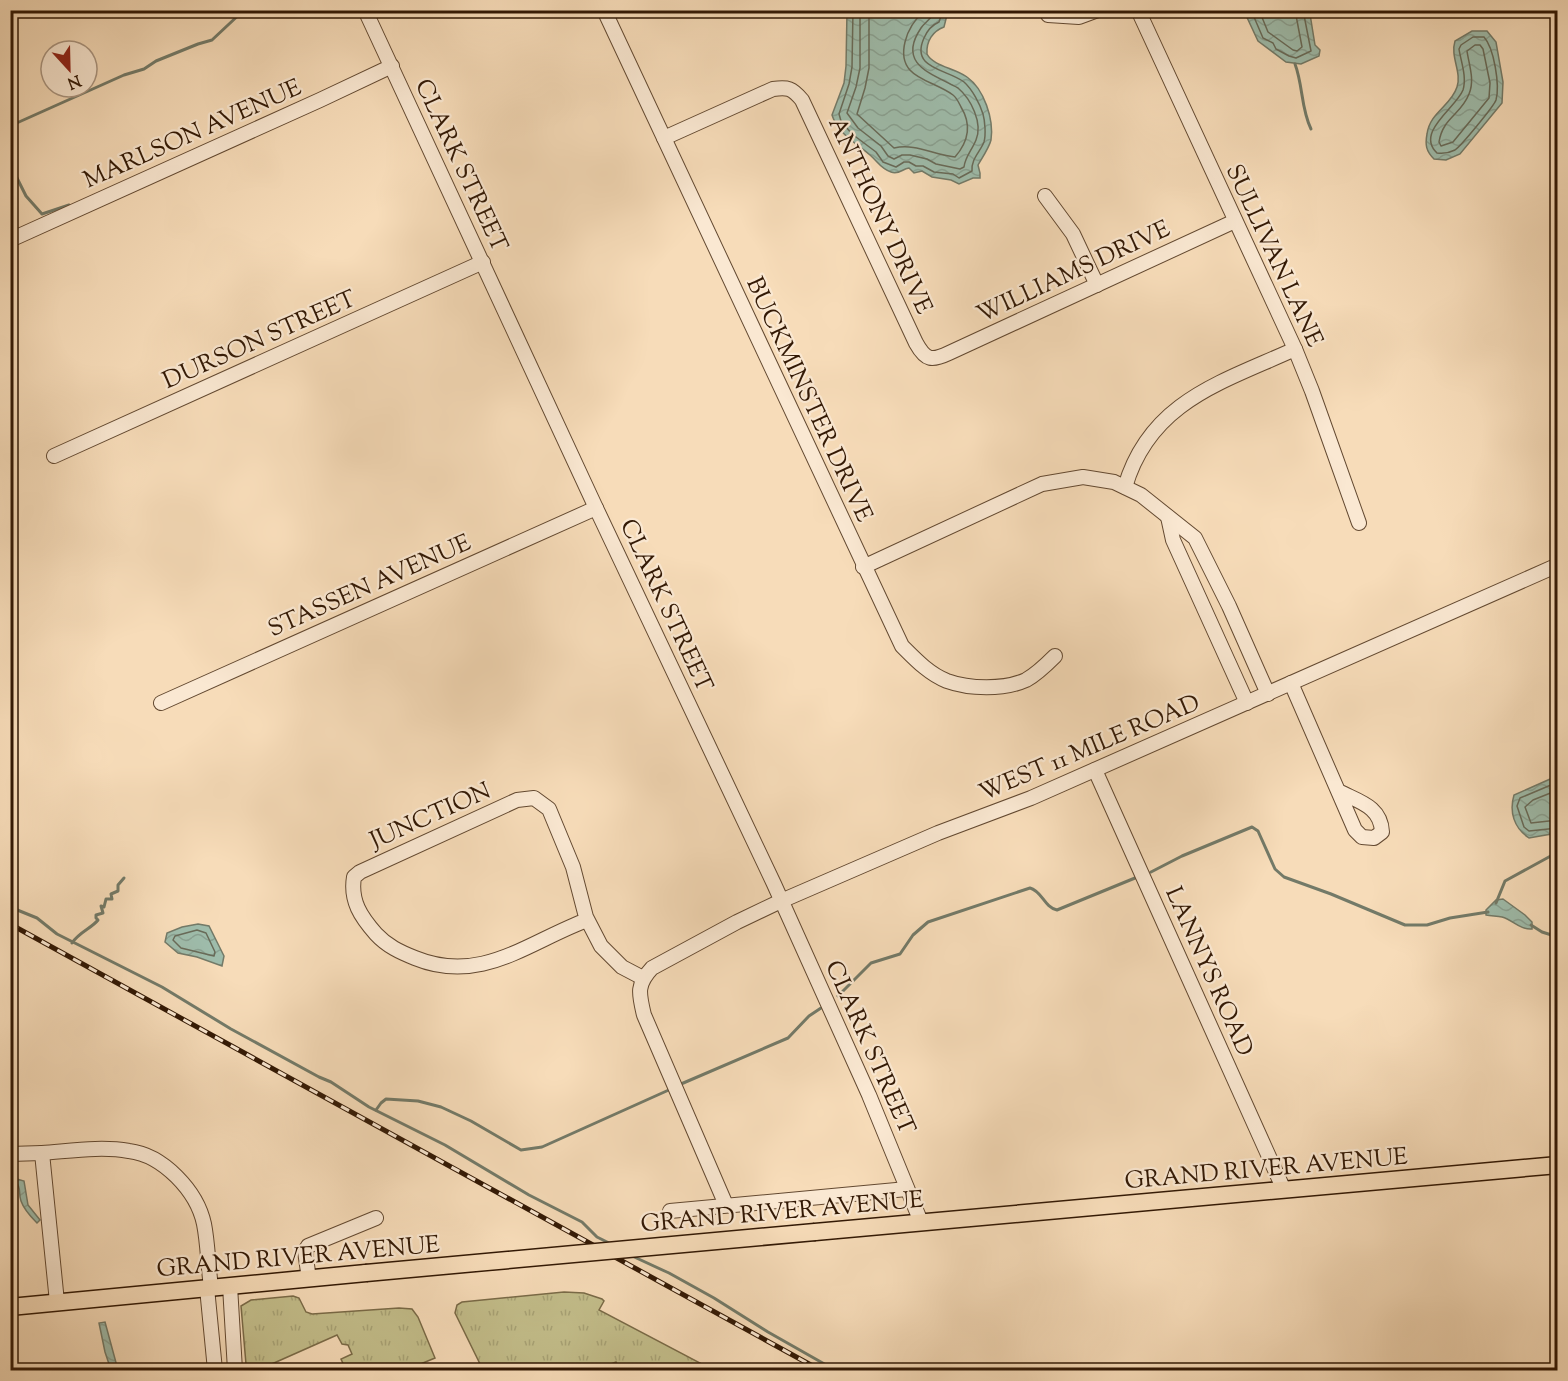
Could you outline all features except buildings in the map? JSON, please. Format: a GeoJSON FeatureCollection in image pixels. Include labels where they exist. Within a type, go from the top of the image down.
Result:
{"type":"FeatureCollection","features":[{"type":"Feature","properties":{"kind":"main road","name":"GRAND RIVER AVENUE"},"geometry":{"type":"LineString","coordinates":[[10,1307],[1557,1165]]}},
{"type":"Feature","properties":{"kind":"street","name":"CLARK STREET"},"geometry":{"type":"LineString","coordinates":[[365,10],[781,901],[869,1095],[921,1222]]}},
{"type":"Feature","properties":{"kind":"street","name":"BUCKMINSTER DRIVE"},"geometry":{"type":"LineString","coordinates":[[604,10],[902,646],[930,671],[947,681],[968,685],[999,687],[1024,681],[1040,671],[1055,656]]}},
{"type":"Feature","properties":{"kind":"street"},"geometry":{"type":"LineString","coordinates":[[1048,15],[1080,17],[1098,10]]}},
{"type":"Feature","properties":{"kind":"street","name":"SULLIVAN LANE"},"geometry":{"type":"LineString","coordinates":[[1138,10],[1295,349],[1359,523]]}},
{"type":"Feature","properties":{"kind":"street","name":"MARLSON AVENUE"},"geometry":{"type":"LineString","coordinates":[[10,240],[392,66]]}},
{"type":"Feature","properties":{"kind":"street","name":"ANTHONY DRIVE"},"geometry":{"type":"LineString","coordinates":[[664,138],[773,89],[787,87],[793,89],[802,100],[916,344],[921,353],[930,358]]}},
{"type":"Feature","properties":{"kind":"street"},"geometry":{"type":"LineString","coordinates":[[1046,196],[1073,234],[1097,285]]}},
{"type":"Feature","properties":{"kind":"street","name":"WILLIAMS DRIVE"},"geometry":{"type":"LineString","coordinates":[[930,358],[939,358],[1235,220]]}},
{"type":"Feature","properties":{"kind":"street","name":"DURSON STREET"},"geometry":{"type":"LineString","coordinates":[[54,456],[483,262]]}},
{"type":"Feature","properties":{"kind":"street"},"geometry":{"type":"LineString","coordinates":[[1125,487],[1134,461],[1166,417],[1202,392],[1295,349]]}},
{"type":"Feature","properties":{"kind":"street"},"geometry":{"type":"LineString","coordinates":[[863,567],[1042,484],[1083,477],[1113,482],[1141,495],[1195,538],[1229,606],[1268,694]]}},
{"type":"Feature","properties":{"kind":"street","name":"STASSEN AVENUE"},"geometry":{"type":"LineString","coordinates":[[161,704],[596,508]]}},
{"type":"Feature","properties":{"kind":"street"},"geometry":{"type":"LineString","coordinates":[[1168,517],[1173,540],[1247,703]]}},
{"type":"Feature","properties":{"kind":"street","name":"WEST 11 MILE ROAD"},"geometry":{"type":"LineString","coordinates":[[643,978],[652,968],[736,922],[781,901],[938,833],[1031,798],[1557,565]]}},
{"type":"Feature","properties":{"kind":"street"},"geometry":{"type":"LineString","coordinates":[[1207,615],[1229,606]]}},
{"type":"Feature","properties":{"kind":"street"},"geometry":{"type":"LineString","coordinates":[[1291,683],[1340,792]]}},
{"type":"Feature","properties":{"kind":"street","name":"LANNYS ROAD"},"geometry":{"type":"LineString","coordinates":[[1095,770],[1284,1190]]}},
{"type":"Feature","properties":{"kind":"street","name":"JUNCTION"},"geometry":{"type":"LineString","coordinates":[[534,798],[549,808],[573,867],[587,920],[480,966],[456,968],[426,963],[399,952],[382,940],[359,913],[352,887],[354,878],[360,872],[517,800],[534,798]]}},
{"type":"Feature","properties":{"kind":"street"},"geometry":{"type":"LineString","coordinates":[[587,920],[601,946],[611,958],[622,967],[643,978],[640,986],[644,1015],[726,1205]]}},
{"type":"Feature","properties":{"kind":"street"},"geometry":{"type":"LineString","coordinates":[[10,1154],[131,1150],[157,1162],[177,1176],[194,1197],[203,1222],[215,1371]]}},
{"type":"Feature","properties":{"kind":"street"},"geometry":{"type":"LineString","coordinates":[[42,1154],[57,1302]]}},
{"type":"Feature","properties":{"kind":"street"},"geometry":{"type":"LineString","coordinates":[[670,1211],[907,1189]]}},
{"type":"Feature","properties":{"kind":"street"},"geometry":{"type":"LineString","coordinates":[[309,1279],[305,1251],[309,1246],[376,1218]]}},
{"type":"Feature","properties":{"kind":"street"},"geometry":{"type":"LineString","coordinates":[[230,1286],[235,1371]]}},
{"type":"Feature","properties":{"kind":"green space"},"geometry":{"type":"Polygon","coordinates":[[[564,1292],[584,1293],[602,1299],[604,1301],[599,1310],[702,1364],[705,1367],[704,1370],[620,1370],[616,1362],[596,1370],[483,1370],[455,1313],[457,1305],[462,1302],[564,1292]]]}},
{"type":"Feature","properties":{"kind":"green space"},"geometry":{"type":"Polygon","coordinates":[[[293,1296],[299,1298],[306,1312],[312,1314],[412,1309],[418,1317],[435,1358],[406,1370],[346,1370],[341,1359],[352,1354],[348,1345],[342,1344],[337,1335],[265,1367],[266,1370],[251,1370],[246,1364],[241,1306],[251,1300],[293,1296]]]}},
{"type":"Feature","properties":{"kind":"water"},"geometry":{"type":"Polygon","coordinates":[[[847,11],[948,11],[944,27],[929,41],[927,54],[939,64],[967,77],[983,97],[992,132],[987,150],[978,165],[980,178],[973,178],[959,184],[951,180],[932,177],[922,171],[914,173],[909,168],[894,173],[888,171],[838,128],[832,115],[844,83],[847,11]]]}},
{"type":"Feature","properties":{"kind":"water"},"geometry":{"type":"Polygon","coordinates":[[[1244,11],[1307,11],[1310,14],[1315,45],[1320,50],[1319,56],[1301,64],[1286,62],[1258,41],[1244,11]]]}},
{"type":"Feature","properties":{"kind":"water"},"geometry":{"type":"Polygon","coordinates":[[[1472,31],[1487,31],[1496,42],[1503,82],[1502,103],[1460,154],[1446,160],[1434,159],[1426,145],[1429,126],[1457,87],[1455,41],[1472,31]]]}},
{"type":"Feature","properties":{"kind":"water"},"geometry":{"type":"Polygon","coordinates":[[[1557,776],[1557,833],[1529,838],[1514,819],[1512,807],[1514,795],[1557,776]]]}},
{"type":"Feature","properties":{"kind":"water"},"geometry":{"type":"Polygon","coordinates":[[[1503,899],[1532,922],[1532,929],[1524,928],[1506,918],[1486,915],[1486,910],[1496,900],[1503,899]]]}},
{"type":"Feature","properties":{"kind":"water"},"geometry":{"type":"Polygon","coordinates":[[[198,924],[209,926],[224,956],[222,966],[178,953],[165,942],[167,933],[198,924]]]}},
{"type":"Feature","properties":{"kind":"water"},"geometry":{"type":"Polygon","coordinates":[[[10,1177],[24,1181],[28,1205],[40,1220],[37,1223],[24,1207],[19,1187],[16,1182],[11,1182],[10,1177]]]}},
{"type":"Feature","properties":{"kind":"water"},"geometry":{"type":"Polygon","coordinates":[[[105,1322],[118,1370],[111,1370],[105,1352],[99,1323],[105,1322]]]}},
{"type":"Feature","properties":{"kind":"waterway"},"geometry":{"type":"LineString","coordinates":[[10,126],[124,75],[144,69],[156,61],[212,40],[244,10]]}},
{"type":"Feature","properties":{"kind":"waterway"},"geometry":{"type":"LineString","coordinates":[[1295,64],[1305,113],[1311,129]]}},
{"type":"Feature","properties":{"kind":"waterway"},"geometry":{"type":"LineString","coordinates":[[10,164],[26,196],[42,214],[69,205]]}},
{"type":"Feature","properties":{"kind":"waterway"},"geometry":{"type":"LineString","coordinates":[[1151,872],[1182,856],[1252,827],[1258,831],[1275,869],[1284,877],[1405,925],[1427,925],[1450,918],[1488,912]]}},
{"type":"Feature","properties":{"kind":"waterway"},"geometry":{"type":"LineString","coordinates":[[1496,903],[1505,881],[1558,852]]}},
{"type":"Feature","properties":{"kind":"waterway"},"geometry":{"type":"LineString","coordinates":[[72,943],[98,920],[96,915],[103,913],[101,906],[104,907],[106,899],[112,899],[111,894],[118,891],[118,885],[124,878]]}},
{"type":"Feature","properties":{"kind":"waterway"},"geometry":{"type":"LineString","coordinates":[[838,996],[871,963],[900,954],[913,935],[928,922],[1030,888],[1037,892],[1049,906],[1057,910],[1135,878]]}},
{"type":"Feature","properties":{"kind":"waterway"},"geometry":{"type":"LineString","coordinates":[[10,907],[37,918],[57,934],[162,987],[231,1029],[331,1082],[369,1107],[445,1145],[529,1195],[582,1222],[597,1237],[609,1243]]}},
{"type":"Feature","properties":{"kind":"waterway"},"geometry":{"type":"LineString","coordinates":[[1531,925],[1542,932],[1558,937]]}},
{"type":"Feature","properties":{"kind":"waterway"},"geometry":{"type":"LineString","coordinates":[[681,1084],[788,1038],[809,1016],[821,1008]]}},
{"type":"Feature","properties":{"kind":"waterway"},"geometry":{"type":"LineString","coordinates":[[376,1110],[386,1099],[418,1101],[441,1107],[471,1121],[521,1150],[542,1147],[671,1089]]}},
{"type":"Feature","properties":{"kind":"waterway"},"geometry":{"type":"LineString","coordinates":[[630,1255],[714,1298],[835,1370]]}},
{"type":"Feature","properties":{"kind":"railway"},"geometry":{"type":"LineString","coordinates":[[10,924],[820,1370]]}}]}
